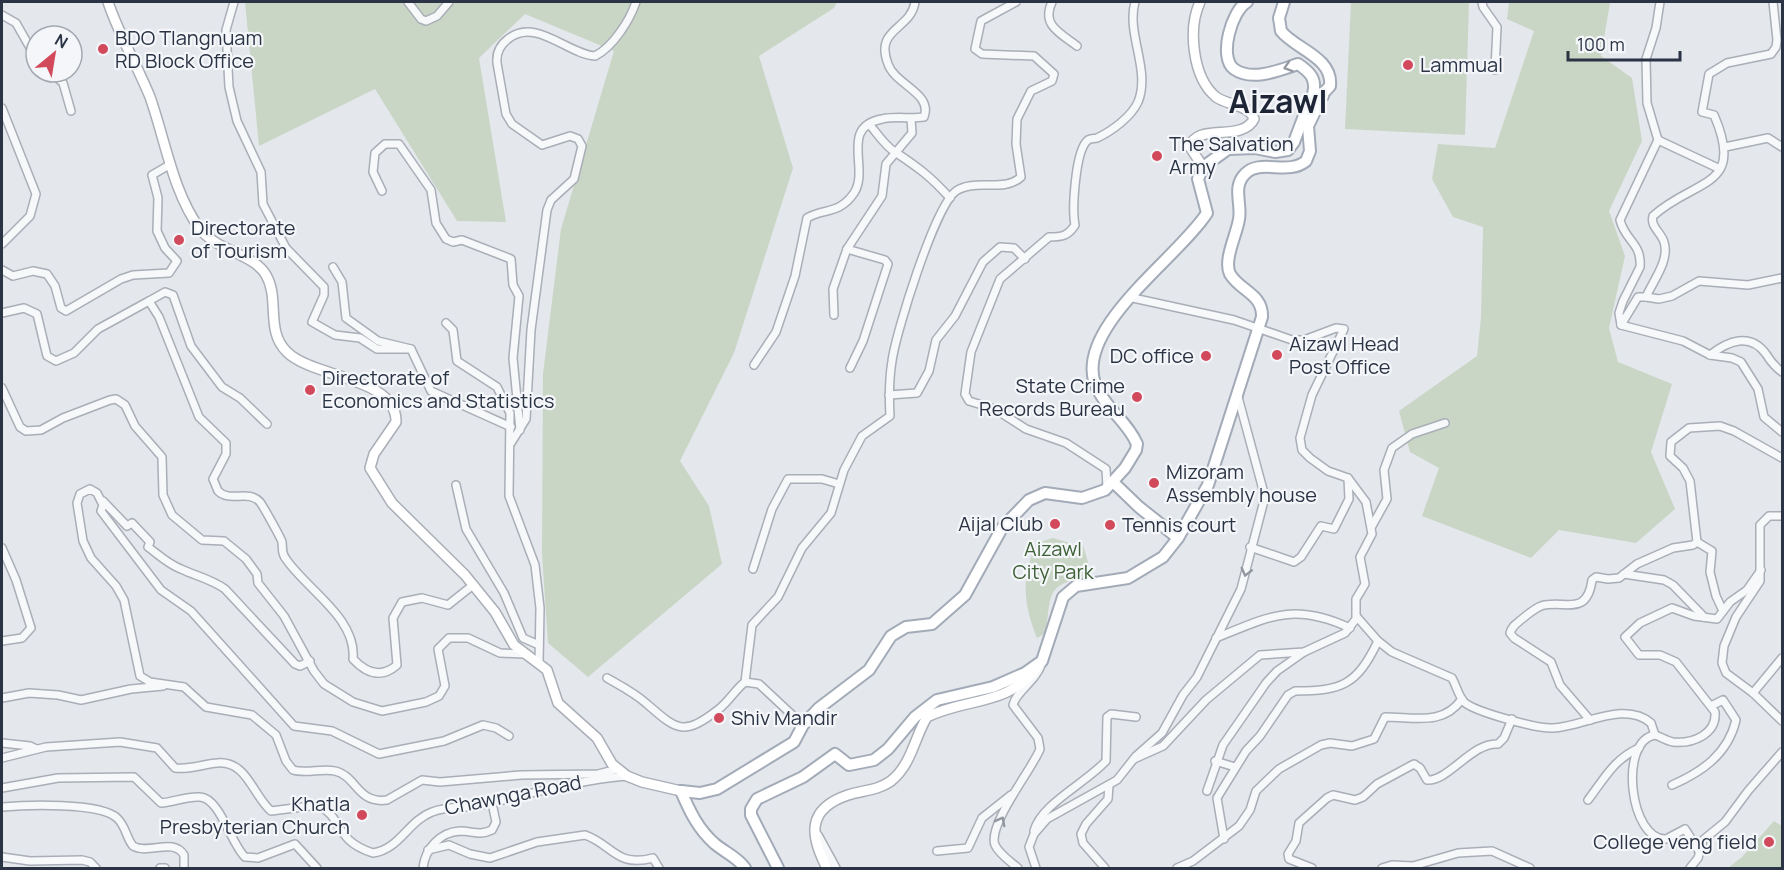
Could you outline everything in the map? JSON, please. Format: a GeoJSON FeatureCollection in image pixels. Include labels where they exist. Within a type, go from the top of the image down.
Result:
{"type":"FeatureCollection","features":[{"type":"Feature","properties":{"kind":"main road"},"geometry":{"type":"LineString","coordinates":[[1247,2],[1236,12],[1229,37],[1227,58],[1232,68],[1241,72],[1266,74],[1298,64],[1311,73],[1315,86],[1313,94],[1323,96]]}},
{"type":"Feature","properties":{"kind":"main road"},"geometry":{"type":"LineString","coordinates":[[778,868],[753,821],[751,809],[754,803],[803,777],[835,754],[849,765],[874,760],[888,749],[915,717],[937,700],[993,687],[1025,673],[1042,661],[1063,597],[1076,586],[1128,578],[1140,573],[1163,557],[1178,538],[1208,485],[1259,328],[1262,312],[1260,303],[1233,277],[1228,268],[1240,217],[1239,182],[1251,170],[1289,168],[1306,161],[1310,151],[1308,126],[1330,86],[1326,68],[1318,59],[1281,31],[1279,18],[1284,2]]}},
{"type":"Feature","properties":{"kind":"main road"},"geometry":{"type":"LineString","coordinates":[[745,868],[735,856],[704,833],[693,819],[681,791],[700,793],[717,789],[794,742],[803,725],[819,708],[860,680],[877,662],[891,636],[899,630],[932,624],[951,609],[976,579],[1002,528],[1029,500],[1046,493],[1082,498],[1110,485],[1134,456],[1137,444],[1098,390],[1092,359],[1103,332],[1207,213],[1198,179],[1203,167],[1228,149],[1255,148],[1275,152],[1288,150],[1294,142],[1305,113],[1323,96]]}},
{"type":"Feature","properties":{"kind":"main road"},"geometry":{"type":"LineString","coordinates":[[1110,485],[1178,538]]}},
{"type":"Feature","properties":{"kind":"street"},"geometry":{"type":"LineString","coordinates":[[108,2],[150,99],[171,164],[193,219],[206,236],[221,247],[256,264],[268,277],[276,336],[287,352],[305,364],[374,389],[393,406],[396,422],[371,461],[373,476],[392,503],[442,550],[473,585],[499,618],[514,645],[547,670],[558,703],[597,738],[618,769],[627,776],[652,786],[681,791]]}},
{"type":"Feature","properties":{"kind":"street"},"geometry":{"type":"LineString","coordinates":[[234,2],[226,30],[233,107],[261,172],[261,196],[266,210],[286,248],[324,287],[324,295],[312,322],[335,335],[360,338],[377,349],[411,349]]}},
{"type":"Feature","properties":{"kind":"street"},"geometry":{"type":"LineString","coordinates":[[408,2],[421,19],[426,21],[437,16],[449,2]]}},
{"type":"Feature","properties":{"kind":"street"},"geometry":{"type":"LineString","coordinates":[[512,443],[526,419],[529,350],[547,210],[551,200],[574,178],[582,146],[580,141],[570,136],[546,145],[538,143],[510,121],[498,73],[497,53],[510,38],[528,32],[595,56],[612,40],[629,17],[636,2]]}},
{"type":"Feature","properties":{"kind":"street"},"geometry":{"type":"LineString","coordinates":[[754,365],[777,332],[795,276],[807,218],[813,214],[827,213],[843,204],[855,192],[859,177],[856,147],[860,133],[868,124],[882,119],[924,117],[927,108],[925,101],[894,78],[884,51],[886,40],[914,10],[915,2]]}},
{"type":"Feature","properties":{"kind":"street"},"geometry":{"type":"LineString","coordinates":[[607,678],[646,703],[664,721],[677,727],[688,727],[720,708],[745,682],[752,625],[778,597],[802,548],[831,513],[839,484],[862,436],[890,416],[889,395],[897,336],[933,226],[956,191],[1014,184],[1021,177],[1016,144],[1017,119],[1031,91],[1052,81],[1054,74],[1034,56],[982,54],[975,49],[981,21],[1016,2]]}},
{"type":"Feature","properties":{"kind":"street"},"geometry":{"type":"LineString","coordinates":[[1052,2],[1047,16],[1049,24],[1077,46]]}},
{"type":"Feature","properties":{"kind":"street"},"geometry":{"type":"LineString","coordinates":[[1110,485],[1107,470],[1093,459],[1057,439],[1026,429],[995,409],[965,397],[971,351],[1000,279],[1049,237],[1062,237],[1070,233],[1075,225],[1073,215],[1079,159],[1088,140],[1117,125],[1137,103],[1141,74],[1133,26],[1135,2]]}},
{"type":"Feature","properties":{"kind":"street"},"geometry":{"type":"LineString","coordinates":[[1200,2],[1196,10],[1193,39],[1200,71],[1214,95],[1251,113],[1254,119],[1245,129],[1199,136],[1192,140],[1190,147],[1203,167]]}},
{"type":"Feature","properties":{"kind":"street"},"geometry":{"type":"LineString","coordinates":[[1482,2],[1483,8],[1497,27],[1495,70]]}},
{"type":"Feature","properties":{"kind":"street"},"geometry":{"type":"LineString","coordinates":[[1621,325],[1619,313],[1640,267],[1641,259],[1637,246],[1625,234],[1620,220],[1626,201],[1658,140],[1647,103],[1646,59],[1656,28],[1660,2]]}},
{"type":"Feature","properties":{"kind":"street"},"geometry":{"type":"LineString","coordinates":[[1646,297],[1665,257],[1665,243],[1653,225],[1653,216],[1707,184],[1720,169],[1725,147],[1714,115],[1702,112],[1709,74],[1727,63],[1771,54],[1780,40],[1773,2]]}},
{"type":"Feature","properties":{"kind":"street"},"geometry":{"type":"LineString","coordinates":[[2,15],[16,23],[24,37]]}},
{"type":"Feature","properties":{"kind":"street"},"geometry":{"type":"LineString","coordinates":[[63,84],[71,111]]}},
{"type":"Feature","properties":{"kind":"street"},"geometry":{"type":"LineString","coordinates":[[2,108],[36,194],[30,216],[2,244]]}},
{"type":"Feature","properties":{"kind":"street"},"geometry":{"type":"LineString","coordinates":[[834,315],[833,289],[847,249],[876,208],[884,186],[886,164],[912,133],[911,119]]}},
{"type":"Feature","properties":{"kind":"street"},"geometry":{"type":"LineString","coordinates":[[868,124],[894,152],[905,156],[931,177],[950,198]]}},
{"type":"Feature","properties":{"kind":"street"},"geometry":{"type":"LineString","coordinates":[[1725,147],[1768,138],[1782,147]]}},
{"type":"Feature","properties":{"kind":"street"},"geometry":{"type":"LineString","coordinates":[[1658,140],[1720,169]]}},
{"type":"Feature","properties":{"kind":"street"},"geometry":{"type":"LineString","coordinates":[[382,191],[373,172],[375,153],[385,144],[399,144],[431,190],[436,223],[446,239],[453,242],[462,240],[511,259],[513,285],[519,296],[513,358],[520,430]]}},
{"type":"Feature","properties":{"kind":"street"},"geometry":{"type":"LineString","coordinates":[[2,270],[14,276],[33,271],[47,274],[55,286],[61,308],[66,311],[133,274],[169,273],[177,261],[165,248],[158,231],[158,198],[152,175],[171,164]]}},
{"type":"Feature","properties":{"kind":"street"},"geometry":{"type":"LineString","coordinates":[[889,395],[912,395],[922,388],[929,371],[936,340],[955,316],[973,279],[994,251],[1000,247],[1014,248],[1025,259]]}},
{"type":"Feature","properties":{"kind":"street"},"geometry":{"type":"LineString","coordinates":[[847,249],[885,260],[888,264],[863,341],[850,368]]}},
{"type":"Feature","properties":{"kind":"street"},"geometry":{"type":"LineString","coordinates":[[333,267],[342,282],[346,318],[378,340],[411,349],[431,391],[511,427]]}},
{"type":"Feature","properties":{"kind":"street"},"geometry":{"type":"LineString","coordinates":[[1621,325],[1638,297],[1659,299],[1672,296],[1699,281],[1748,285],[1782,278]]}},
{"type":"Feature","properties":{"kind":"street"},"geometry":{"type":"LineString","coordinates":[[2,313],[24,308],[37,314],[47,356],[56,361],[74,353],[98,329],[165,292],[173,295],[192,346],[222,387],[240,398],[267,424]]}},
{"type":"Feature","properties":{"kind":"street"},"geometry":{"type":"LineString","coordinates":[[1133,298],[1259,328],[1299,340],[1336,328],[1344,329],[1343,336],[1327,360],[1312,395],[1300,438],[1302,450],[1310,458],[1328,471],[1348,478],[1364,498],[1372,534],[1360,557],[1365,584],[1356,599],[1357,616],[1350,628],[1330,641],[1304,651],[1260,655],[1206,699],[1163,746],[1134,759]]}},
{"type":"Feature","properties":{"kind":"street"},"geometry":{"type":"LineString","coordinates":[[149,302],[159,317],[199,417],[226,443],[226,454],[213,478],[218,491],[229,497],[252,497],[261,503],[281,538],[282,552],[286,560],[316,589],[337,616],[353,645],[353,659],[362,669],[373,674],[390,670],[397,665],[393,618],[402,602],[422,598],[448,605],[473,585]]}},
{"type":"Feature","properties":{"kind":"street"},"geometry":{"type":"LineString","coordinates":[[446,323],[453,330],[453,347],[457,361],[497,387],[509,408],[512,443],[509,496],[534,558],[540,608],[539,663]]}},
{"type":"Feature","properties":{"kind":"street"},"geometry":{"type":"LineString","coordinates":[[1621,325],[1683,341],[1710,355],[1732,358],[1741,362],[1758,389],[1764,417],[1782,432]]}},
{"type":"Feature","properties":{"kind":"street"},"geometry":{"type":"LineString","coordinates":[[1710,355],[1728,342],[1746,340],[1757,345],[1782,372]]}},
{"type":"Feature","properties":{"kind":"street"},"geometry":{"type":"LineString","coordinates":[[2,388],[20,427],[26,431],[41,430],[63,418],[110,400],[116,399],[125,405],[135,426],[162,457],[163,495],[172,515],[202,540],[224,541],[246,559],[257,574],[258,584],[284,616],[318,677],[333,690],[353,702],[382,711],[426,702],[439,696],[443,692],[446,679],[438,649],[449,638],[468,639],[500,653],[524,654]]}},
{"type":"Feature","properties":{"kind":"street"},"geometry":{"type":"LineString","coordinates":[[1034,834],[1047,819],[1109,785],[1157,739],[1167,726],[1216,638],[1245,579],[1250,547],[1265,497],[1237,394]]}},
{"type":"Feature","properties":{"kind":"street"},"geometry":{"type":"LineString","coordinates":[[1371,526],[1387,499],[1384,470],[1392,448],[1400,440],[1445,423]]}},
{"type":"Feature","properties":{"kind":"street"},"geometry":{"type":"LineString","coordinates":[[1697,542],[1690,481],[1683,468],[1670,456],[1671,442],[1689,428],[1720,426],[1734,431],[1782,459]]}},
{"type":"Feature","properties":{"kind":"street"},"geometry":{"type":"LineString","coordinates":[[1250,547],[1294,562],[1301,557],[1321,526],[1334,529],[1349,499],[1348,478]]}},
{"type":"Feature","properties":{"kind":"street"},"geometry":{"type":"LineString","coordinates":[[753,569],[772,509],[788,479],[822,479],[839,484]]}},
{"type":"Feature","properties":{"kind":"street"},"geometry":{"type":"LineString","coordinates":[[456,485],[466,529],[504,593],[523,638],[539,645]]}},
{"type":"Feature","properties":{"kind":"street"},"geometry":{"type":"LineString","coordinates":[[310,662],[300,666],[294,664],[225,589],[213,581],[180,569],[165,560],[148,547],[150,542],[132,523],[127,526],[90,489],[82,492],[78,498],[85,548],[124,600],[140,676],[150,682],[188,689],[206,707],[248,713],[256,717],[276,735],[286,761],[293,770],[336,771],[364,796],[374,800],[387,800],[422,780],[440,783],[521,775],[598,774],[618,769]]}},
{"type":"Feature","properties":{"kind":"street"},"geometry":{"type":"LineString","coordinates":[[99,498],[103,504],[101,511],[161,590],[188,608],[291,725],[301,729],[332,731],[379,754],[444,741],[483,725],[496,728],[509,736]]}},
{"type":"Feature","properties":{"kind":"street"},"geometry":{"type":"LineString","coordinates":[[1781,517],[1769,516],[1760,525],[1761,570],[1758,587],[1736,617],[1722,658],[1726,673],[1753,693],[1782,721]]}},
{"type":"Feature","properties":{"kind":"street"},"geometry":{"type":"LineString","coordinates":[[1590,720],[1560,686],[1551,662],[1514,638],[1510,630],[1541,606],[1563,607],[1583,601],[1591,591],[1592,580],[1596,577],[1608,579],[1624,574],[1637,564],[1669,550],[1697,542],[1712,551],[1710,572],[1716,596],[1723,611]]}},
{"type":"Feature","properties":{"kind":"street"},"geometry":{"type":"LineString","coordinates":[[2,548],[16,580],[31,628],[22,638],[2,641]]}},
{"type":"Feature","properties":{"kind":"street"},"geometry":{"type":"LineString","coordinates":[[1588,800],[1611,767],[1620,758],[1639,748],[1645,740],[1655,735],[1676,742],[1704,735],[1713,728],[1715,720],[1715,712],[1711,706],[1676,662],[1660,655],[1639,655],[1625,637],[1640,623],[1668,609],[1675,608],[1717,619],[1747,590],[1761,570]]}},
{"type":"Feature","properties":{"kind":"street"},"geometry":{"type":"LineString","coordinates":[[1624,574],[1664,580],[1673,585],[1704,617]]}},
{"type":"Feature","properties":{"kind":"street"},"geometry":{"type":"LineString","coordinates":[[1216,638],[1264,618],[1288,613],[1312,613],[1350,628]]}},
{"type":"Feature","properties":{"kind":"street"},"geometry":{"type":"LineString","coordinates":[[1357,616],[1378,641],[1407,660],[1428,666],[1452,678],[1462,699],[1476,709],[1552,728],[1590,720],[1636,715],[1651,723],[1655,735]]}},
{"type":"Feature","properties":{"kind":"street"},"geometry":{"type":"LineString","coordinates":[[1224,839],[1217,798],[1235,767],[1288,695],[1295,691],[1322,692],[1348,682],[1362,670],[1378,641]]}},
{"type":"Feature","properties":{"kind":"street"},"geometry":{"type":"LineString","coordinates":[[1207,791],[1215,761],[1269,679],[1304,651]]}},
{"type":"Feature","properties":{"kind":"street"},"geometry":{"type":"LineString","coordinates":[[1753,693],[1782,658]]}},
{"type":"Feature","properties":{"kind":"street"},"geometry":{"type":"LineString","coordinates":[[937,851],[968,848],[982,818],[1011,794],[1036,757],[1040,745],[1038,738],[1015,710],[1014,701],[1035,679],[1042,661]]}},
{"type":"Feature","properties":{"kind":"street"},"geometry":{"type":"LineString","coordinates":[[827,868],[816,842],[814,827],[818,815],[829,804],[845,796],[881,788],[892,780],[914,750],[927,717],[982,702],[1012,690],[1025,681],[1042,661]]}},
{"type":"Feature","properties":{"kind":"street"},"geometry":{"type":"LineString","coordinates":[[745,682],[759,684],[803,725]]}},
{"type":"Feature","properties":{"kind":"street"},"geometry":{"type":"LineString","coordinates":[[2,698],[29,693],[58,695],[81,700],[131,689],[175,685]]}},
{"type":"Feature","properties":{"kind":"street"},"geometry":{"type":"LineString","coordinates":[[1177,868],[1193,861],[1224,839],[1245,820],[1256,791],[1279,769],[1321,745],[1330,743],[1352,746],[1374,739],[1385,717],[1436,718],[1454,711],[1462,699]]}},
{"type":"Feature","properties":{"kind":"street"},"geometry":{"type":"LineString","coordinates":[[1672,785],[1691,777],[1710,763],[1731,735],[1736,720],[1723,700],[1711,706]]}},
{"type":"Feature","properties":{"kind":"street"},"geometry":{"type":"LineString","coordinates":[[1036,868],[1029,847],[1042,814],[1088,779],[1106,761],[1107,717],[1112,714],[1136,717]]}},
{"type":"Feature","properties":{"kind":"street"},"geometry":{"type":"LineString","coordinates":[[1312,868],[1295,864],[1289,859],[1288,854],[1296,841],[1299,823],[1327,798],[1333,795],[1355,800],[1363,797],[1377,784],[1414,764],[1420,768],[1427,780],[1436,779],[1465,757],[1492,743],[1498,744],[1504,738],[1512,719]]}},
{"type":"Feature","properties":{"kind":"street","name":"Chawnga Road"},"geometry":{"type":"LineString","coordinates":[[2,758],[36,749],[120,742],[157,748],[175,768],[218,763],[231,765],[248,779],[271,811],[318,805],[328,813],[348,842],[373,853],[394,845],[416,821],[434,811],[492,802],[584,781],[627,776]]}},
{"type":"Feature","properties":{"kind":"street"},"geometry":{"type":"LineString","coordinates":[[2,743],[30,746],[36,749]]}},
{"type":"Feature","properties":{"kind":"street"},"geometry":{"type":"LineString","coordinates":[[1639,748],[1632,785],[1638,814],[1656,837],[1662,840],[1681,829],[1686,830],[1690,841],[1699,851]]}},
{"type":"Feature","properties":{"kind":"street"},"geometry":{"type":"LineString","coordinates":[[1695,866],[1703,840],[1725,822],[1782,752]]}},
{"type":"Feature","properties":{"kind":"street"},"geometry":{"type":"LineString","coordinates":[[1215,761],[1235,767]]}},
{"type":"Feature","properties":{"kind":"street"},"geometry":{"type":"LineString","coordinates":[[2,788],[58,778],[134,777],[161,803],[197,797],[208,800],[225,822],[245,857],[258,858],[295,844],[317,868]]}},
{"type":"Feature","properties":{"kind":"street"},"geometry":{"type":"LineString","coordinates":[[1105,868],[1083,843],[1081,834],[1086,824],[1108,799],[1109,785]]}},
{"type":"Feature","properties":{"kind":"street"},"geometry":{"type":"LineString","coordinates":[[1011,794],[1006,811],[994,834],[994,841],[1018,868]]}},
{"type":"Feature","properties":{"kind":"street"},"geometry":{"type":"LineString","coordinates":[[423,868],[428,850],[442,836],[464,831],[478,835],[492,830],[496,822],[492,802]]}},
{"type":"Feature","properties":{"kind":"street"},"geometry":{"type":"LineString","coordinates":[[2,807],[70,806],[112,814],[124,826],[133,846],[143,850],[166,846],[178,849],[184,855],[184,868]]}},
{"type":"Feature","properties":{"kind":"street"},"geometry":{"type":"LineString","coordinates":[[814,827],[836,868]]}},
{"type":"Feature","properties":{"kind":"street"},"geometry":{"type":"LineString","coordinates":[[428,850],[449,844],[470,854],[490,858],[537,842],[585,835],[613,854],[640,861],[653,858],[659,868]]}},
{"type":"Feature","properties":{"kind":"street"},"geometry":{"type":"LineString","coordinates":[[1382,868],[1392,865],[1413,866],[1458,853],[1492,851],[1530,868]]}},
{"type":"Feature","properties":{"kind":"street"},"geometry":{"type":"LineString","coordinates":[[2,857],[30,861],[82,860],[90,862],[96,868]]}},
{"type":"Feature","properties":{"kind":"street"},"geometry":{"type":"LineString","coordinates":[[160,868],[165,868]]}},
{"type":"Feature","properties":{"kind":"green space"},"geometry":{"type":"Polygon","coordinates":[[[245,2],[837,2],[834,8],[759,56],[793,168],[734,353],[680,461],[709,506],[722,564],[588,677],[548,643],[542,554],[543,374],[561,229],[614,51],[525,14],[479,58],[506,222],[457,221],[375,89],[259,146],[245,2]]]}},
{"type":"Feature","properties":{"kind":"green space","name":"Lammual"},"geometry":{"type":"Polygon","coordinates":[[[1351,2],[1469,2],[1465,135],[1345,129],[1351,2]]]}},
{"type":"Feature","properties":{"kind":"green space"},"geometry":{"type":"Polygon","coordinates":[[[1509,2],[1610,3],[1601,56],[1632,78],[1642,141],[1609,211],[1625,256],[1609,328],[1618,362],[1672,384],[1651,452],[1675,509],[1636,543],[1559,530],[1531,558],[1422,516],[1439,468],[1410,452],[1399,411],[1477,356],[1481,318],[1483,227],[1453,217],[1432,179],[1438,144],[1495,148],[1534,31],[1507,19],[1509,2]]]}},
{"type":"Feature","properties":{"kind":"green space","name":"Aizawl City Park"},"geometry":{"type":"Polygon","coordinates":[[[1053,538],[1083,545],[1092,576],[1067,582],[1054,591],[1049,607],[1046,633],[1037,638],[1029,613],[1026,578],[1037,543],[1053,538]]]}},
{"type":"Feature","properties":{"kind":"green space","name":"College veng field"},"geometry":{"type":"Polygon","coordinates":[[[1774,821],[1782,826],[1782,868],[1728,868],[1742,857],[1774,821]]]}},
{"type":"Feature","properties":{"kind":"place","name":"BDO Tlangnuam RD Block Office"},"geometry":{"type":"Point","coordinates":[103,49]}},
{"type":"Feature","properties":{"kind":"place","name":"Lammual"},"geometry":{"type":"Point","coordinates":[1408,65]}},
{"type":"Feature","properties":{"kind":"place","name":"The Salvation Army"},"geometry":{"type":"Point","coordinates":[1157,156]}},
{"type":"Feature","properties":{"kind":"place","name":"Directorate of Tourism"},"geometry":{"type":"Point","coordinates":[179,240]}},
{"type":"Feature","properties":{"kind":"place","name":"Aizawl Head Post Office"},"geometry":{"type":"Point","coordinates":[1277,355]}},
{"type":"Feature","properties":{"kind":"place","name":"DC office"},"geometry":{"type":"Point","coordinates":[1206,356]}},
{"type":"Feature","properties":{"kind":"place","name":"Directorate of Economics and Statistics"},"geometry":{"type":"Point","coordinates":[310,390]}},
{"type":"Feature","properties":{"kind":"place","name":"State Crime Records Bureau"},"geometry":{"type":"Point","coordinates":[1137,397]}},
{"type":"Feature","properties":{"kind":"place","name":"Mizoram Assembly house"},"geometry":{"type":"Point","coordinates":[1154,483]}},
{"type":"Feature","properties":{"kind":"place","name":"Aijal Club"},"geometry":{"type":"Point","coordinates":[1055,524]}},
{"type":"Feature","properties":{"kind":"place","name":"Tennis court"},"geometry":{"type":"Point","coordinates":[1110,525]}},
{"type":"Feature","properties":{"kind":"place","name":"Shiv Mandir"},"geometry":{"type":"Point","coordinates":[719,718]}},
{"type":"Feature","properties":{"kind":"place","name":"Khatla Presbyterian Church"},"geometry":{"type":"Point","coordinates":[362,815]}},
{"type":"Feature","properties":{"kind":"place","name":"College veng field"},"geometry":{"type":"Point","coordinates":[1769,842]}},
{"type":"Feature","properties":{"kind":"district","name":"Aizawl"},"geometry":{"type":"Point","coordinates":[1278,102]}}]}
